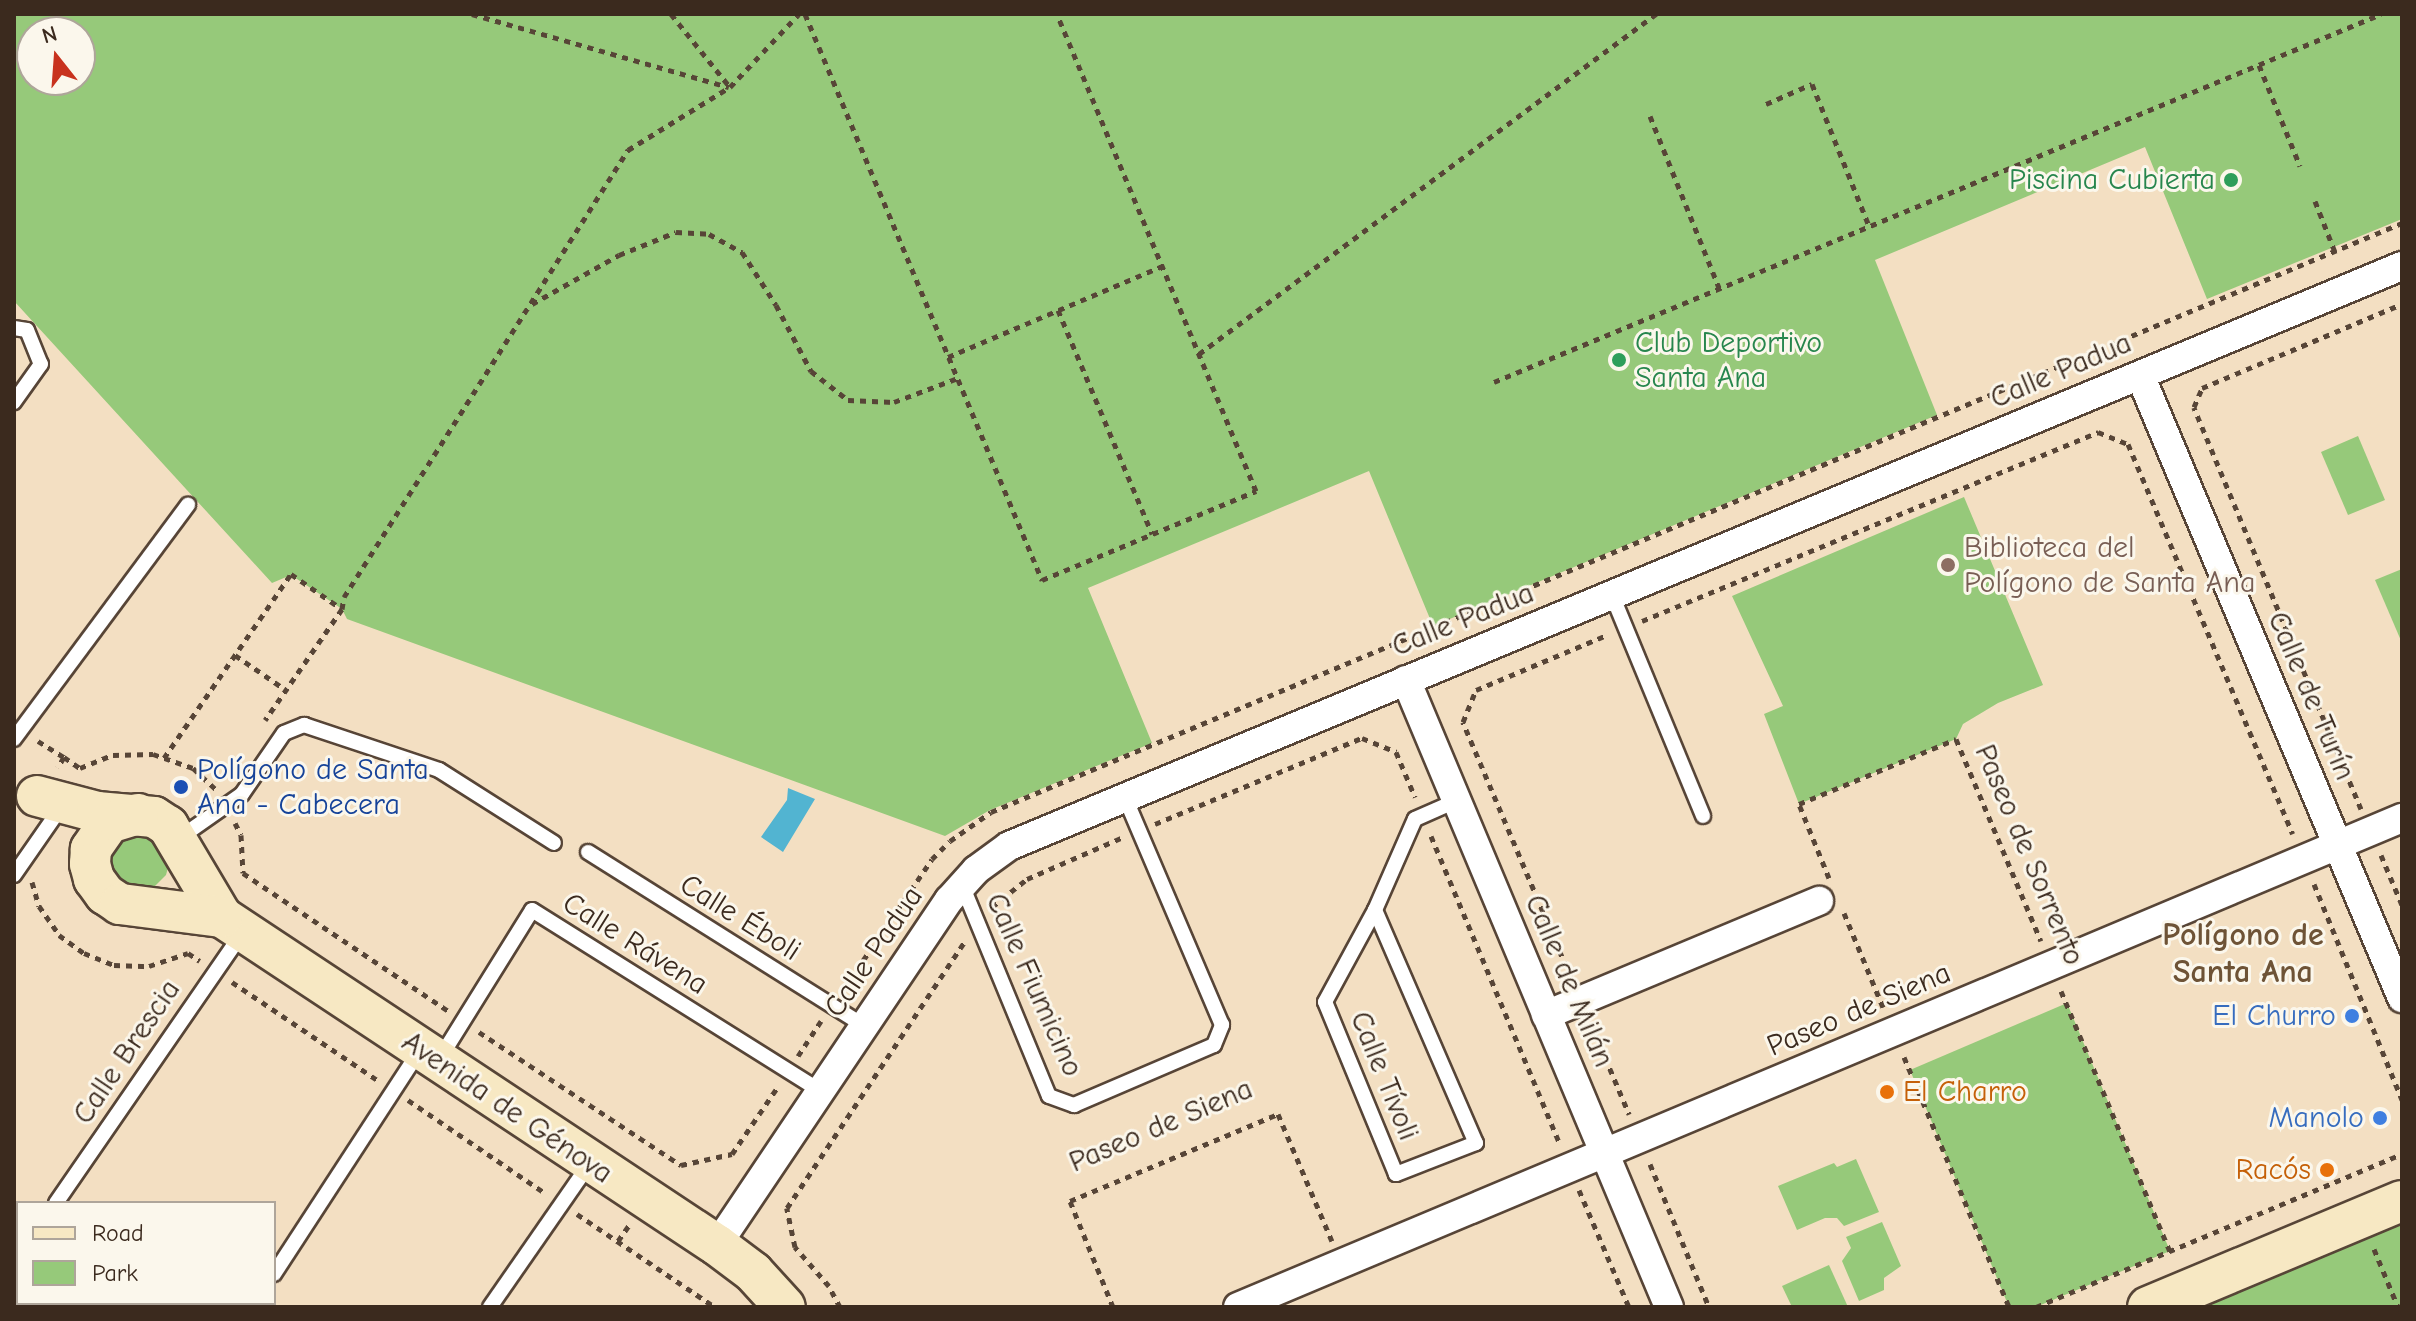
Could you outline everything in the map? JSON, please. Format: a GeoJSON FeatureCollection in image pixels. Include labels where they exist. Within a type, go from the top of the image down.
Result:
{"type":"FeatureCollection","features":[{"type":"Feature","properties":{"kind":"street","name":"Calle Padua"},"geometry":{"type":"LineString","coordinates":[[717,1245],[962,884],[1009,846],[2401,268]]}},
{"type":"Feature","properties":{"kind":"street","name":"Calle de Turín"},"geometry":{"type":"LineString","coordinates":[[2140,375],[2402,998]]}},
{"type":"Feature","properties":{"kind":"street","name":"Calle de Milán"},"geometry":{"type":"LineString","coordinates":[[1406,680],[1669,1307]]}},
{"type":"Feature","properties":{"kind":"street","name":"Avenida de Génova"},"geometry":{"type":"LineString","coordinates":[[35,797],[97,812],[138,814],[161,822],[178,839],[232,925]]}},
{"type":"Feature","properties":{"kind":"street","name":"Avenida de Génova"},"geometry":{"type":"LineString","coordinates":[[35,797],[77,847],[105,894],[120,904],[232,925],[717,1245],[753,1272],[785,1307]]}},
{"type":"Feature","properties":{"kind":"street"},"geometry":{"type":"LineString","coordinates":[[94,879],[90,864],[98,834],[109,823],[138,814]]}},
{"type":"Feature","properties":{"kind":"street","name":"Paseo de Siena"},"geometry":{"type":"LineString","coordinates":[[1238,1307],[2402,818]]}},
{"type":"Feature","properties":{"kind":"street"},"geometry":{"type":"LineString","coordinates":[[138,906],[163,898],[179,878],[182,852],[178,839]]}},
{"type":"Feature","properties":{"kind":"street"},"geometry":{"type":"LineString","coordinates":[[1546,1015],[1832,899]]}},
{"type":"Feature","properties":{"kind":"street"},"geometry":{"type":"LineString","coordinates":[[2148,1307],[2402,1201]]}},
{"type":"Feature","properties":{"kind":"lane"},"geometry":{"type":"LineString","coordinates":[[14,328],[27,330],[41,364],[14,402]]}},
{"type":"Feature","properties":{"kind":"lane"},"geometry":{"type":"LineString","coordinates":[[14,739],[188,505]]}},
{"type":"Feature","properties":{"kind":"lane"},"geometry":{"type":"LineString","coordinates":[[1612,595],[1703,816]]}},
{"type":"Feature","properties":{"kind":"lane"},"geometry":{"type":"LineString","coordinates":[[178,839],[242,794],[284,733],[304,725],[439,770],[554,843]]}},
{"type":"Feature","properties":{"kind":"lane"},"geometry":{"type":"LineString","coordinates":[[14,875],[30,851],[35,797]]}},
{"type":"Feature","properties":{"kind":"lane","name":"Calle Fiumicino"},"geometry":{"type":"LineString","coordinates":[[962,884],[1049,1096],[1074,1105],[1214,1045],[1222,1025],[1125,798]]}},
{"type":"Feature","properties":{"kind":"lane"},"geometry":{"type":"LineString","coordinates":[[1423,815],[1456,801]]}},
{"type":"Feature","properties":{"kind":"lane","name":"Calle Tívoli"},"geometry":{"type":"LineString","coordinates":[[1375,910],[1476,1143],[1396,1174],[1325,1002],[1375,910],[1415,819],[1423,815]]}},
{"type":"Feature","properties":{"kind":"lane","name":"Calle Éboli"},"geometry":{"type":"LineString","coordinates":[[588,852],[864,1026]]}},
{"type":"Feature","properties":{"kind":"lane","name":"Calle Rávena"},"geometry":{"type":"LineString","coordinates":[[429,1056],[532,910],[821,1091]]}},
{"type":"Feature","properties":{"kind":"lane","name":"Calle Brescia"},"geometry":{"type":"LineString","coordinates":[[57,1201],[214,969],[232,925]]}},
{"type":"Feature","properties":{"kind":"lane"},"geometry":{"type":"LineString","coordinates":[[276,1271],[394,1091],[429,1056]]}},
{"type":"Feature","properties":{"kind":"lane"},"geometry":{"type":"LineString","coordinates":[[490,1307],[590,1163]]}},
{"type":"Feature","properties":{"kind":"path"},"geometry":{"type":"LineString","coordinates":[[472,14],[730,87]]}},
{"type":"Feature","properties":{"kind":"path"},"geometry":{"type":"LineString","coordinates":[[671,14],[730,87]]}},
{"type":"Feature","properties":{"kind":"path"},"geometry":{"type":"LineString","coordinates":[[260,728],[342,609],[344,597],[628,150],[730,87],[799,14]]}},
{"type":"Feature","properties":{"kind":"path"},"geometry":{"type":"LineString","coordinates":[[805,14],[1042,580],[1256,491],[1057,14]]}},
{"type":"Feature","properties":{"kind":"path"},"geometry":{"type":"LineString","coordinates":[[1199,354],[1656,14]]}},
{"type":"Feature","properties":{"kind":"path"},"geometry":{"type":"LineString","coordinates":[[1494,382],[2381,14]]}},
{"type":"Feature","properties":{"kind":"path"},"geometry":{"type":"LineString","coordinates":[[2259,65],[2300,166]]}},
{"type":"Feature","properties":{"kind":"path"},"geometry":{"type":"LineString","coordinates":[[1766,104],[1812,84],[1869,226]]}},
{"type":"Feature","properties":{"kind":"path"},"geometry":{"type":"LineString","coordinates":[[1650,116],[1719,288]]}},
{"type":"Feature","properties":{"kind":"path"},"geometry":{"type":"LineString","coordinates":[[2315,201],[2335,252]]}},
{"type":"Feature","properties":{"kind":"path"},"geometry":{"type":"LineString","coordinates":[[917,879],[960,833],[1011,803],[2402,223]]}},
{"type":"Feature","properties":{"kind":"path"},"geometry":{"type":"LineString","coordinates":[[529,305],[619,255],[676,232],[709,234],[742,252],[776,305],[811,371],[848,400],[894,402],[958,378]]}},
{"type":"Feature","properties":{"kind":"path"},"geometry":{"type":"LineString","coordinates":[[948,357],[1162,266]]}},
{"type":"Feature","properties":{"kind":"path"},"geometry":{"type":"LineString","coordinates":[[2402,304],[2202,388],[2194,407],[2402,905]]}},
{"type":"Feature","properties":{"kind":"path"},"geometry":{"type":"LineString","coordinates":[[1058,310],[1152,534]]}},
{"type":"Feature","properties":{"kind":"path"},"geometry":{"type":"LineString","coordinates":[[1463,722],[1476,690],[2098,432],[2128,444],[2304,859],[2402,1100]]}},
{"type":"Feature","properties":{"kind":"path"},"geometry":{"type":"LineString","coordinates":[[164,758],[291,574],[342,609]]}},
{"type":"Feature","properties":{"kind":"path"},"geometry":{"type":"LineString","coordinates":[[235,655],[286,690]]}},
{"type":"Feature","properties":{"kind":"path"},"geometry":{"type":"LineString","coordinates":[[840,1307],[829,1286],[795,1247],[787,1208],[978,923],[1001,897],[1027,879],[1362,738],[1396,752],[1629,1307]]}},
{"type":"Feature","properties":{"kind":"path","name":"Paseo de Sorrento"},"geometry":{"type":"LineString","coordinates":[[2009,1307],[1894,1032],[1832,899],[1799,804],[1956,739],[2170,1251]]}},
{"type":"Feature","properties":{"kind":"path"},"geometry":{"type":"LineString","coordinates":[[64,757],[80,768],[113,755],[153,754],[193,768],[227,804],[241,835],[243,873]]}},
{"type":"Feature","properties":{"kind":"path"},"geometry":{"type":"LineString","coordinates":[[217,790],[226,778]]}},
{"type":"Feature","properties":{"kind":"path"},"geometry":{"type":"LineString","coordinates":[[30,851],[29,869],[39,906],[59,935],[84,953],[114,965],[149,966],[188,953],[715,1307]]}},
{"type":"Feature","properties":{"kind":"path","name":"Paseo de Siena"},"geometry":{"type":"LineString","coordinates":[[1113,1307],[1070,1201],[1278,1114],[1341,1264]]}},
{"type":"Feature","properties":{"kind":"path"},"geometry":{"type":"LineString","coordinates":[[2036,1307],[2402,1154]]}},
{"type":"Feature","properties":{"kind":"green space"},"geometry":{"type":"Polygon","coordinates":[[[14,14],[2402,14],[2402,219],[2207,299],[2145,147],[1875,260],[1937,415],[1433,626],[1369,471],[1088,588],[1152,743],[990,810],[945,836],[347,619],[342,609],[291,575],[272,583],[14,301],[14,14]]]}},
{"type":"Feature","properties":{"kind":"green space"},"geometry":{"type":"Polygon","coordinates":[[[2358,436],[2385,500],[2348,515],[2321,452],[2358,436]]]}},
{"type":"Feature","properties":{"kind":"green space"},"geometry":{"type":"Polygon","coordinates":[[[1964,497],[2043,685],[1998,703],[1963,724],[1956,739],[1799,804],[1764,714],[1783,706],[1732,596],[1964,497]]]}},
{"type":"Feature","properties":{"kind":"green space"},"geometry":{"type":"Polygon","coordinates":[[[2402,569],[2402,643],[2375,580],[2402,569]]]}},
{"type":"Feature","properties":{"kind":"green space"},"geometry":{"type":"Polygon","coordinates":[[[154,832],[169,864],[166,875],[151,890],[119,889],[104,851],[109,840],[154,832]]]}},
{"type":"Feature","properties":{"kind":"green space"},"geometry":{"type":"Polygon","coordinates":[[[2067,1003],[2170,1251],[2036,1307],[2009,1307],[1910,1070],[2067,1003]]]}},
{"type":"Feature","properties":{"kind":"green space"},"geometry":{"type":"Polygon","coordinates":[[[1856,1159],[1879,1212],[1844,1226],[1837,1218],[1825,1218],[1797,1230],[1778,1186],[1834,1163],[1837,1167],[1856,1159]]]}},
{"type":"Feature","properties":{"kind":"green space"},"geometry":{"type":"Polygon","coordinates":[[[2402,1220],[2402,1307],[2194,1307],[2402,1220]]]}},
{"type":"Feature","properties":{"kind":"green space"},"geometry":{"type":"Polygon","coordinates":[[[1882,1222],[1901,1266],[1884,1278],[1884,1290],[1859,1301],[1842,1261],[1851,1248],[1846,1237],[1882,1222]]]}},
{"type":"Feature","properties":{"kind":"green space"},"geometry":{"type":"Polygon","coordinates":[[[1829,1265],[1848,1307],[1792,1307],[1782,1286],[1829,1265]]]}},
{"type":"Feature","properties":{"kind":"water"},"geometry":{"type":"Polygon","coordinates":[[[788,788],[815,799],[783,852],[761,837],[787,800],[788,788]]]}},
{"type":"Feature","properties":{"kind":"place","name":"Piscina Cubierta"},"geometry":{"type":"Point","coordinates":[2231,180]}},
{"type":"Feature","properties":{"kind":"place","name":"Club Deportivo Santa Ana"},"geometry":{"type":"Point","coordinates":[1619,360]}},
{"type":"Feature","properties":{"kind":"place","name":"Biblioteca del Polígono de Santa Ana"},"geometry":{"type":"Point","coordinates":[1948,565]}},
{"type":"Feature","properties":{"kind":"place","name":"Polígono de Santa Ana - Cabecera"},"geometry":{"type":"Point","coordinates":[181,787]}},
{"type":"Feature","properties":{"kind":"place","name":"El Churro"},"geometry":{"type":"Point","coordinates":[2352,1016]}},
{"type":"Feature","properties":{"kind":"place","name":"El Charro"},"geometry":{"type":"Point","coordinates":[1887,1092]}},
{"type":"Feature","properties":{"kind":"place","name":"Manolo"},"geometry":{"type":"Point","coordinates":[2380,1118]}},
{"type":"Feature","properties":{"kind":"place","name":"Racós"},"geometry":{"type":"Point","coordinates":[2327,1170]}},
{"type":"Feature","properties":{"kind":"district","name":"Polígono de Santa Ana"},"geometry":{"type":"Point","coordinates":[2243,954]}}]}
